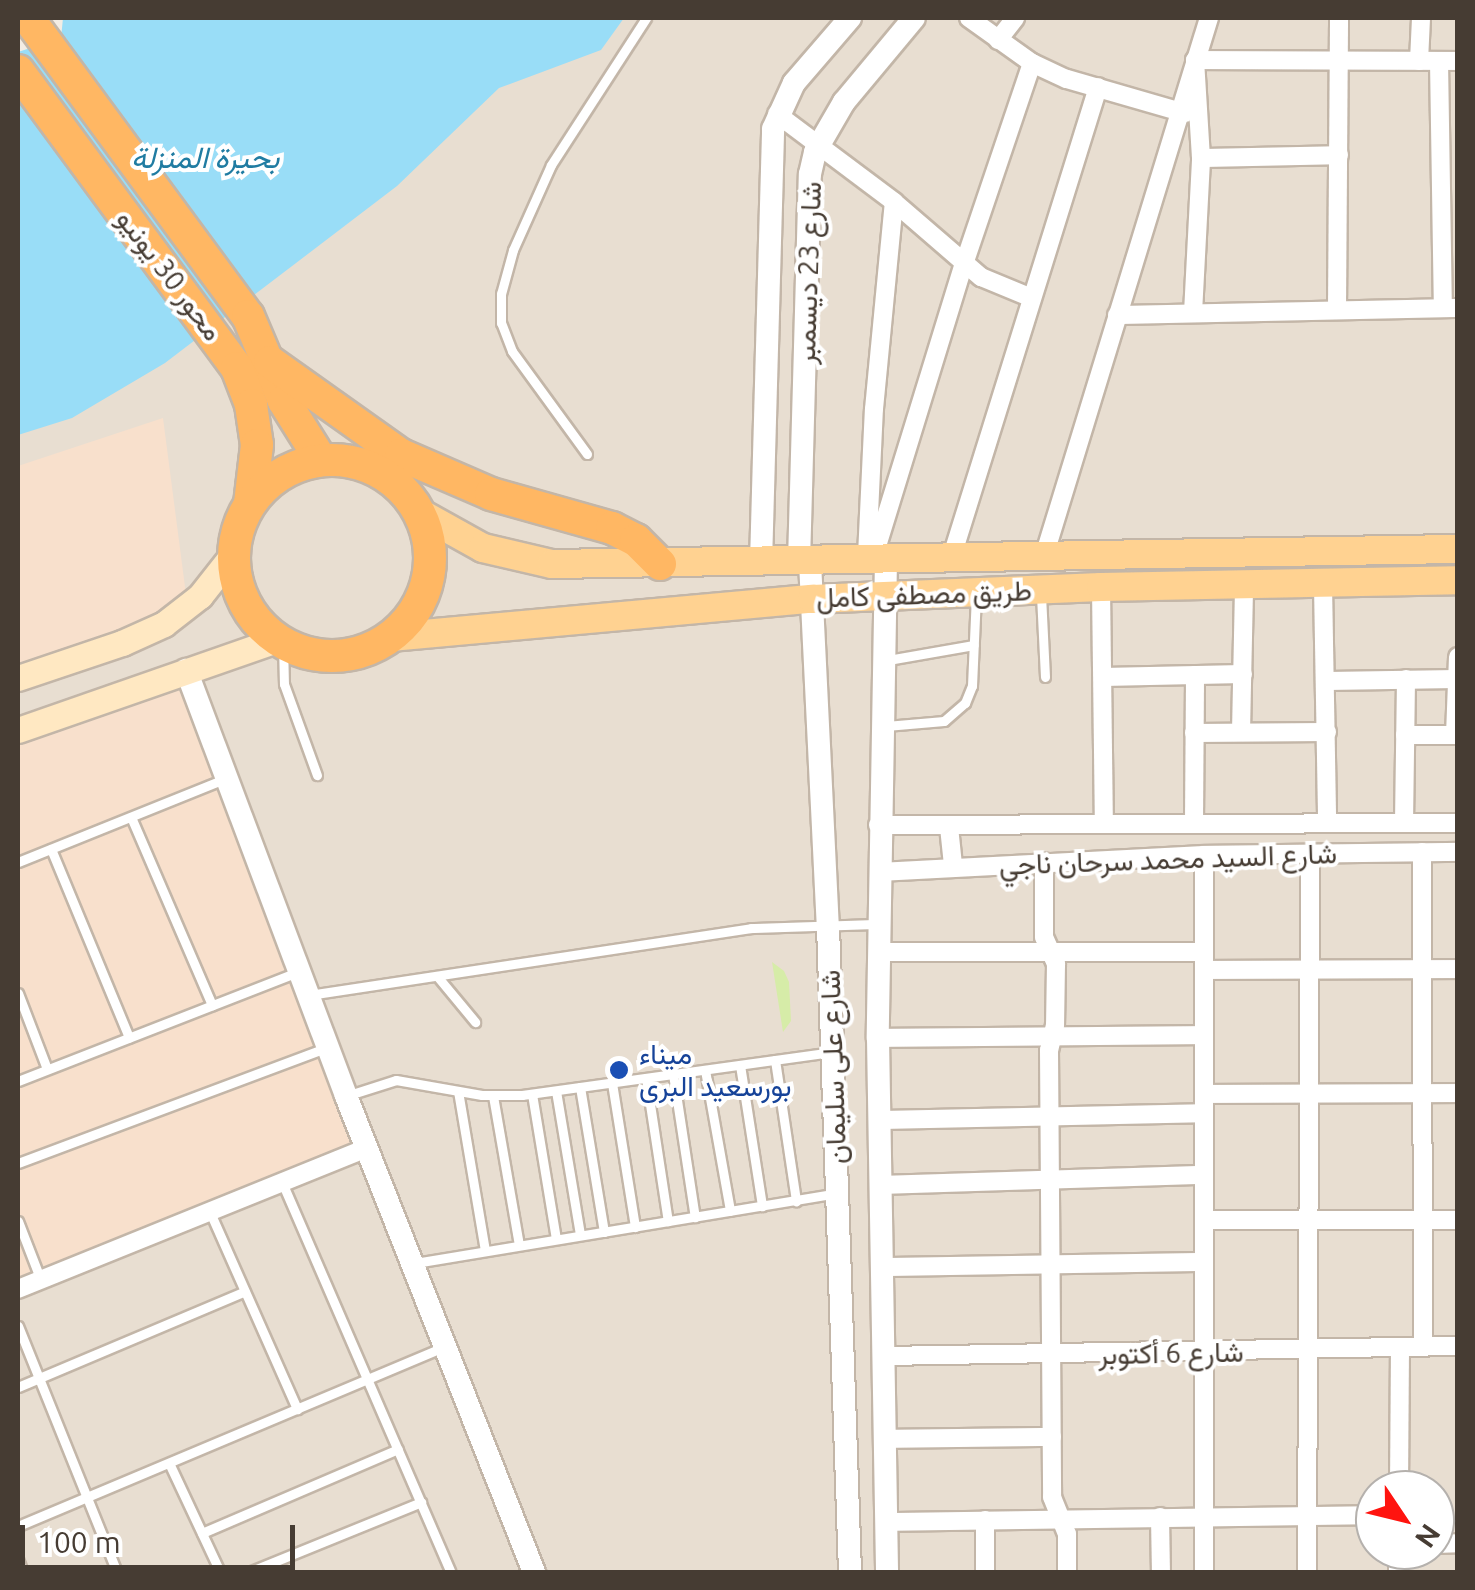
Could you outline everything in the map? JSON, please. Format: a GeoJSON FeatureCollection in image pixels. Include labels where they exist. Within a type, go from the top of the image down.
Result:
{"type":"FeatureCollection","features":[{"type":"Feature","properties":{"kind":"highway","name":"محور 30 يونيو"},"geometry":{"type":"LineString","coordinates":[[28,18],[248,316],[284,401],[321,460]]}},
{"type":"Feature","properties":{"kind":"highway","name":"محور 30 يونيو"},"geometry":{"type":"LineString","coordinates":[[18,71],[227,350],[244,386],[255,425],[256,465],[250,504]]}},
{"type":"Feature","properties":{"kind":"highway"},"geometry":{"type":"LineString","coordinates":[[269,362],[401,455],[491,494],[612,528],[636,540],[660,564]]}},
{"type":"Feature","properties":{"kind":"highway"},"geometry":{"type":"LineString","coordinates":[[321,460],[371,468],[400,486],[420,513],[430,546],[428,580],[414,612],[391,637],[367,650],[340,656],[313,655],[280,642],[244,602],[234,552],[250,504],[288,470],[321,460]]}},
{"type":"Feature","properties":{"kind":"main road","name":"طريق مصطفى كامل"},"geometry":{"type":"LineString","coordinates":[[420,513],[461,538],[524,561],[761,564],[1045,553],[1458,549]]}},
{"type":"Feature","properties":{"kind":"main road"},"geometry":{"type":"LineString","coordinates":[[18,678],[122,644],[164,624],[200,596],[234,552]]}},
{"type":"Feature","properties":{"kind":"main road","name":"طريق مصطفى كامل"},"geometry":{"type":"LineString","coordinates":[[391,637],[812,599],[1101,587],[1458,580]]}},
{"type":"Feature","properties":{"kind":"main road"},"geometry":{"type":"LineString","coordinates":[[18,730],[186,670],[280,642]]}},
{"type":"Feature","properties":{"kind":"street","name":"شارع 23 ديسمبر"},"geometry":{"type":"LineString","coordinates":[[761,564],[772,144],[777,114],[794,84],[850,18]]}},
{"type":"Feature","properties":{"kind":"street","name":"شارع 23 ديسمبر"},"geometry":{"type":"LineString","coordinates":[[804,562],[810,174],[817,143],[844,102],[914,18]]}},
{"type":"Feature","properties":{"kind":"street"},"geometry":{"type":"LineString","coordinates":[[969,18],[1032,62],[1098,88],[1200,118]]}},
{"type":"Feature","properties":{"kind":"street"},"geometry":{"type":"LineString","coordinates":[[998,40],[1015,18]]}},
{"type":"Feature","properties":{"kind":"street"},"geometry":{"type":"LineString","coordinates":[[1045,553],[1209,18]]}},
{"type":"Feature","properties":{"kind":"street"},"geometry":{"type":"LineString","coordinates":[[1337,310],[1339,18]]}},
{"type":"Feature","properties":{"kind":"street"},"geometry":{"type":"LineString","coordinates":[[1118,314],[1450,308],[1439,61],[1421,18]]}},
{"type":"Feature","properties":{"kind":"street"},"geometry":{"type":"LineString","coordinates":[[1194,60],[1439,61]]}},
{"type":"Feature","properties":{"kind":"street"},"geometry":{"type":"LineString","coordinates":[[1194,60],[1201,158],[1194,313]]}},
{"type":"Feature","properties":{"kind":"street"},"geometry":{"type":"LineString","coordinates":[[876,559],[964,264],[1032,62]]}},
{"type":"Feature","properties":{"kind":"street"},"geometry":{"type":"LineString","coordinates":[[952,556],[1098,88]]}},
{"type":"Feature","properties":{"kind":"street"},"geometry":{"type":"LineString","coordinates":[[777,114],[894,202],[964,264],[1000,287],[1032,298]]}},
{"type":"Feature","properties":{"kind":"street"},"geometry":{"type":"LineString","coordinates":[[1201,158],[1339,154]]}},
{"type":"Feature","properties":{"kind":"street"},"geometry":{"type":"LineString","coordinates":[[887,1572],[878,1038],[878,825],[885,596],[876,559],[874,408],[894,202]]}},
{"type":"Feature","properties":{"kind":"street","name":"شارع على سليمان"},"geometry":{"type":"LineString","coordinates":[[804,562],[812,599],[828,926],[850,1572]]}},
{"type":"Feature","properties":{"kind":"street"},"geometry":{"type":"LineString","coordinates":[[1241,732],[1244,585]]}},
{"type":"Feature","properties":{"kind":"street"},"geometry":{"type":"LineString","coordinates":[[1323,585],[1327,822]]}},
{"type":"Feature","properties":{"kind":"street"},"geometry":{"type":"LineString","coordinates":[[1101,587],[1104,823]]}},
{"type":"Feature","properties":{"kind":"street"},"geometry":{"type":"LineString","coordinates":[[1404,736],[1456,735],[1458,657]]}},
{"type":"Feature","properties":{"kind":"street"},"geometry":{"type":"LineString","coordinates":[[186,670],[346,1096],[534,1572],[512,1572]]}},
{"type":"Feature","properties":{"kind":"street"},"geometry":{"type":"LineString","coordinates":[[1104,677],[1243,674]]}},
{"type":"Feature","properties":{"kind":"street"},"geometry":{"type":"LineString","coordinates":[[1194,823],[1195,675]]}},
{"type":"Feature","properties":{"kind":"street"},"geometry":{"type":"LineString","coordinates":[[1326,680],[1457,678]]}},
{"type":"Feature","properties":{"kind":"street"},"geometry":{"type":"LineString","coordinates":[[1404,822],[1406,679]]}},
{"type":"Feature","properties":{"kind":"street"},"geometry":{"type":"LineString","coordinates":[[1194,733],[1328,732]]}},
{"type":"Feature","properties":{"kind":"street","name":"شارع السيد محمد سرحان ناجي"},"geometry":{"type":"LineString","coordinates":[[878,825],[1458,822]]}},
{"type":"Feature","properties":{"kind":"street"},"geometry":{"type":"LineString","coordinates":[[949,827],[953,866]]}},
{"type":"Feature","properties":{"kind":"street"},"geometry":{"type":"LineString","coordinates":[[1422,852],[1423,1347]]}},
{"type":"Feature","properties":{"kind":"street","name":"شارع السيد محمد سرحان ناجي"},"geometry":{"type":"LineString","coordinates":[[879,872],[1204,855],[1458,852]]}},
{"type":"Feature","properties":{"kind":"street"},"geometry":{"type":"LineString","coordinates":[[1308,1572],[1310,854]]}},
{"type":"Feature","properties":{"kind":"street"},"geometry":{"type":"LineString","coordinates":[[1204,855],[1204,1572]]}},
{"type":"Feature","properties":{"kind":"street"},"geometry":{"type":"LineString","coordinates":[[1044,862],[1044,938],[1056,964],[1049,1116],[1052,1497],[1067,1534],[1068,1572]]}},
{"type":"Feature","properties":{"kind":"street"},"geometry":{"type":"LineString","coordinates":[[880,952],[1050,952],[1309,969],[1458,969]]}},
{"type":"Feature","properties":{"kind":"street"},"geometry":{"type":"LineString","coordinates":[[878,1038],[1204,1035]]}},
{"type":"Feature","properties":{"kind":"street"},"geometry":{"type":"LineString","coordinates":[[880,1120],[1049,1116],[1308,1094],[1458,1093]]}},
{"type":"Feature","properties":{"kind":"street"},"geometry":{"type":"LineString","coordinates":[[18,1289],[367,1148]]}},
{"type":"Feature","properties":{"kind":"street"},"geometry":{"type":"LineString","coordinates":[[880,1184],[1204,1175]]}},
{"type":"Feature","properties":{"kind":"street"},"geometry":{"type":"LineString","coordinates":[[1204,1220],[1458,1220]]}},
{"type":"Feature","properties":{"kind":"street"},"geometry":{"type":"LineString","coordinates":[[882,1267],[1204,1262]]}},
{"type":"Feature","properties":{"kind":"street","name":"شارع 6 أكتوبر"},"geometry":{"type":"LineString","coordinates":[[884,1356],[1458,1346]]}},
{"type":"Feature","properties":{"kind":"street"},"geometry":{"type":"LineString","coordinates":[[1399,1470],[1400,1348]]}},
{"type":"Feature","properties":{"kind":"street"},"geometry":{"type":"LineString","coordinates":[[885,1439],[1052,1438]]}},
{"type":"Feature","properties":{"kind":"street"},"geometry":{"type":"LineString","coordinates":[[849,1498],[886,1496]]}},
{"type":"Feature","properties":{"kind":"street"},"geometry":{"type":"LineString","coordinates":[[886,1522],[1355,1515]]}},
{"type":"Feature","properties":{"kind":"street"},"geometry":{"type":"LineString","coordinates":[[1160,1517],[1161,1572]]}},
{"type":"Feature","properties":{"kind":"street"},"geometry":{"type":"LineString","coordinates":[[985,1520],[985,1572]]}},
{"type":"Feature","properties":{"kind":"lane"},"geometry":{"type":"LineString","coordinates":[[587,454],[512,350],[501,323],[501,294],[513,250],[551,166],[646,18]]}},
{"type":"Feature","properties":{"kind":"lane"},"geometry":{"type":"LineString","coordinates":[[1041,589],[1045,677]]}},
{"type":"Feature","properties":{"kind":"lane"},"geometry":{"type":"LineString","coordinates":[[880,726],[944,720],[956,713],[972,686],[976,593]]}},
{"type":"Feature","properties":{"kind":"lane"},"geometry":{"type":"LineString","coordinates":[[280,642],[284,684],[317,775]]}},
{"type":"Feature","properties":{"kind":"lane"},"geometry":{"type":"LineString","coordinates":[[882,660],[974,645]]}},
{"type":"Feature","properties":{"kind":"lane"},"geometry":{"type":"LineString","coordinates":[[18,862],[227,778]]}},
{"type":"Feature","properties":{"kind":"lane"},"geometry":{"type":"LineString","coordinates":[[131,817],[212,1005]]}},
{"type":"Feature","properties":{"kind":"lane"},"geometry":{"type":"LineString","coordinates":[[50,849],[129,1037]]}},
{"type":"Feature","properties":{"kind":"lane"},"geometry":{"type":"LineString","coordinates":[[309,995],[751,928],[880,924]]}},
{"type":"Feature","properties":{"kind":"lane"},"geometry":{"type":"LineString","coordinates":[[18,1081],[300,971]]}},
{"type":"Feature","properties":{"kind":"lane"},"geometry":{"type":"LineString","coordinates":[[437,976],[475,1022]]}},
{"type":"Feature","properties":{"kind":"lane"},"geometry":{"type":"LineString","coordinates":[[18,993],[47,1069]]}},
{"type":"Feature","properties":{"kind":"lane"},"geometry":{"type":"LineString","coordinates":[[18,1163],[328,1047]]}},
{"type":"Feature","properties":{"kind":"lane"},"geometry":{"type":"LineString","coordinates":[[346,1096],[396,1080],[493,1096],[532,1094],[832,1052]]}},
{"type":"Feature","properties":{"kind":"lane"},"geometry":{"type":"LineString","coordinates":[[775,1060],[796,1200]]}},
{"type":"Feature","properties":{"kind":"lane"},"geometry":{"type":"LineString","coordinates":[[740,1065],[762,1206]]}},
{"type":"Feature","properties":{"kind":"lane"},"geometry":{"type":"LineString","coordinates":[[706,1070],[730,1211]]}},
{"type":"Feature","properties":{"kind":"lane"},"geometry":{"type":"LineString","coordinates":[[672,1074],[695,1217]]}},
{"type":"Feature","properties":{"kind":"lane"},"geometry":{"type":"LineString","coordinates":[[646,1078],[668,1222]]}},
{"type":"Feature","properties":{"kind":"lane"},"geometry":{"type":"LineString","coordinates":[[612,1083],[636,1227]]}},
{"type":"Feature","properties":{"kind":"lane"},"geometry":{"type":"LineString","coordinates":[[580,1087],[604,1232]]}},
{"type":"Feature","properties":{"kind":"lane"},"geometry":{"type":"LineString","coordinates":[[458,1091],[485,1251]]}},
{"type":"Feature","properties":{"kind":"lane"},"geometry":{"type":"LineString","coordinates":[[556,1091],[580,1235]]}},
{"type":"Feature","properties":{"kind":"lane"},"geometry":{"type":"LineString","coordinates":[[532,1094],[556,1239]]}},
{"type":"Feature","properties":{"kind":"lane"},"geometry":{"type":"LineString","coordinates":[[493,1096],[519,1244]]}},
{"type":"Feature","properties":{"kind":"lane"},"geometry":{"type":"LineString","coordinates":[[281,1180],[451,1572]]}},
{"type":"Feature","properties":{"kind":"lane"},"geometry":{"type":"LineString","coordinates":[[412,1264],[838,1194]]}},
{"type":"Feature","properties":{"kind":"lane"},"geometry":{"type":"LineString","coordinates":[[209,1210],[297,1409]]}},
{"type":"Feature","properties":{"kind":"lane"},"geometry":{"type":"LineString","coordinates":[[18,1221],[40,1278]]}},
{"type":"Feature","properties":{"kind":"lane"},"geometry":{"type":"LineString","coordinates":[[18,1387],[245,1291]]}},
{"type":"Feature","properties":{"kind":"lane"},"geometry":{"type":"LineString","coordinates":[[18,1326],[117,1572]]}},
{"type":"Feature","properties":{"kind":"lane"},"geometry":{"type":"LineString","coordinates":[[18,1526],[447,1346]]}},
{"type":"Feature","properties":{"kind":"lane"},"geometry":{"type":"LineString","coordinates":[[202,1533],[398,1449]]}},
{"type":"Feature","properties":{"kind":"lane"},"geometry":{"type":"LineString","coordinates":[[168,1462],[220,1572]]}},
{"type":"Feature","properties":{"kind":"lane"},"geometry":{"type":"LineString","coordinates":[[250,1572],[264,1570],[421,1502]]}},
{"type":"Feature","properties":{"kind":"lane"},"geometry":{"type":"LineString","coordinates":[[18,1559],[23,1572]]}},
{"type":"Feature","properties":{"kind":"shaded area"},"geometry":{"type":"Polygon","coordinates":[[[490,18],[1457,18],[1457,1572],[18,1572],[18,215],[490,18]]]}},
{"type":"Feature","properties":{"kind":"shaded area"},"geometry":{"type":"Polygon","coordinates":[[[163,418],[187,602],[134,631],[18,670],[18,466],[163,418]]]}},
{"type":"Feature","properties":{"kind":"shaded area"},"geometry":{"type":"Polygon","coordinates":[[[180,685],[357,1145],[18,1287],[18,737],[180,685]]]}},
{"type":"Feature","properties":{"kind":"green space"},"geometry":{"type":"Polygon","coordinates":[[[772,962],[784,971],[789,982],[791,1021],[783,1032],[772,962]]]}},
{"type":"Feature","properties":{"kind":"water","name":"بحيرة المنزلة"},"geometry":{"type":"Polygon","coordinates":[[[63,18],[624,18],[601,50],[499,88],[397,186],[165,363],[72,418],[18,435],[18,52],[61,38],[63,18]]]}},
{"type":"Feature","properties":{"kind":"place","name":"ميناء بورسعيد البرى"},"geometry":{"type":"Point","coordinates":[619,1070]}}]}
